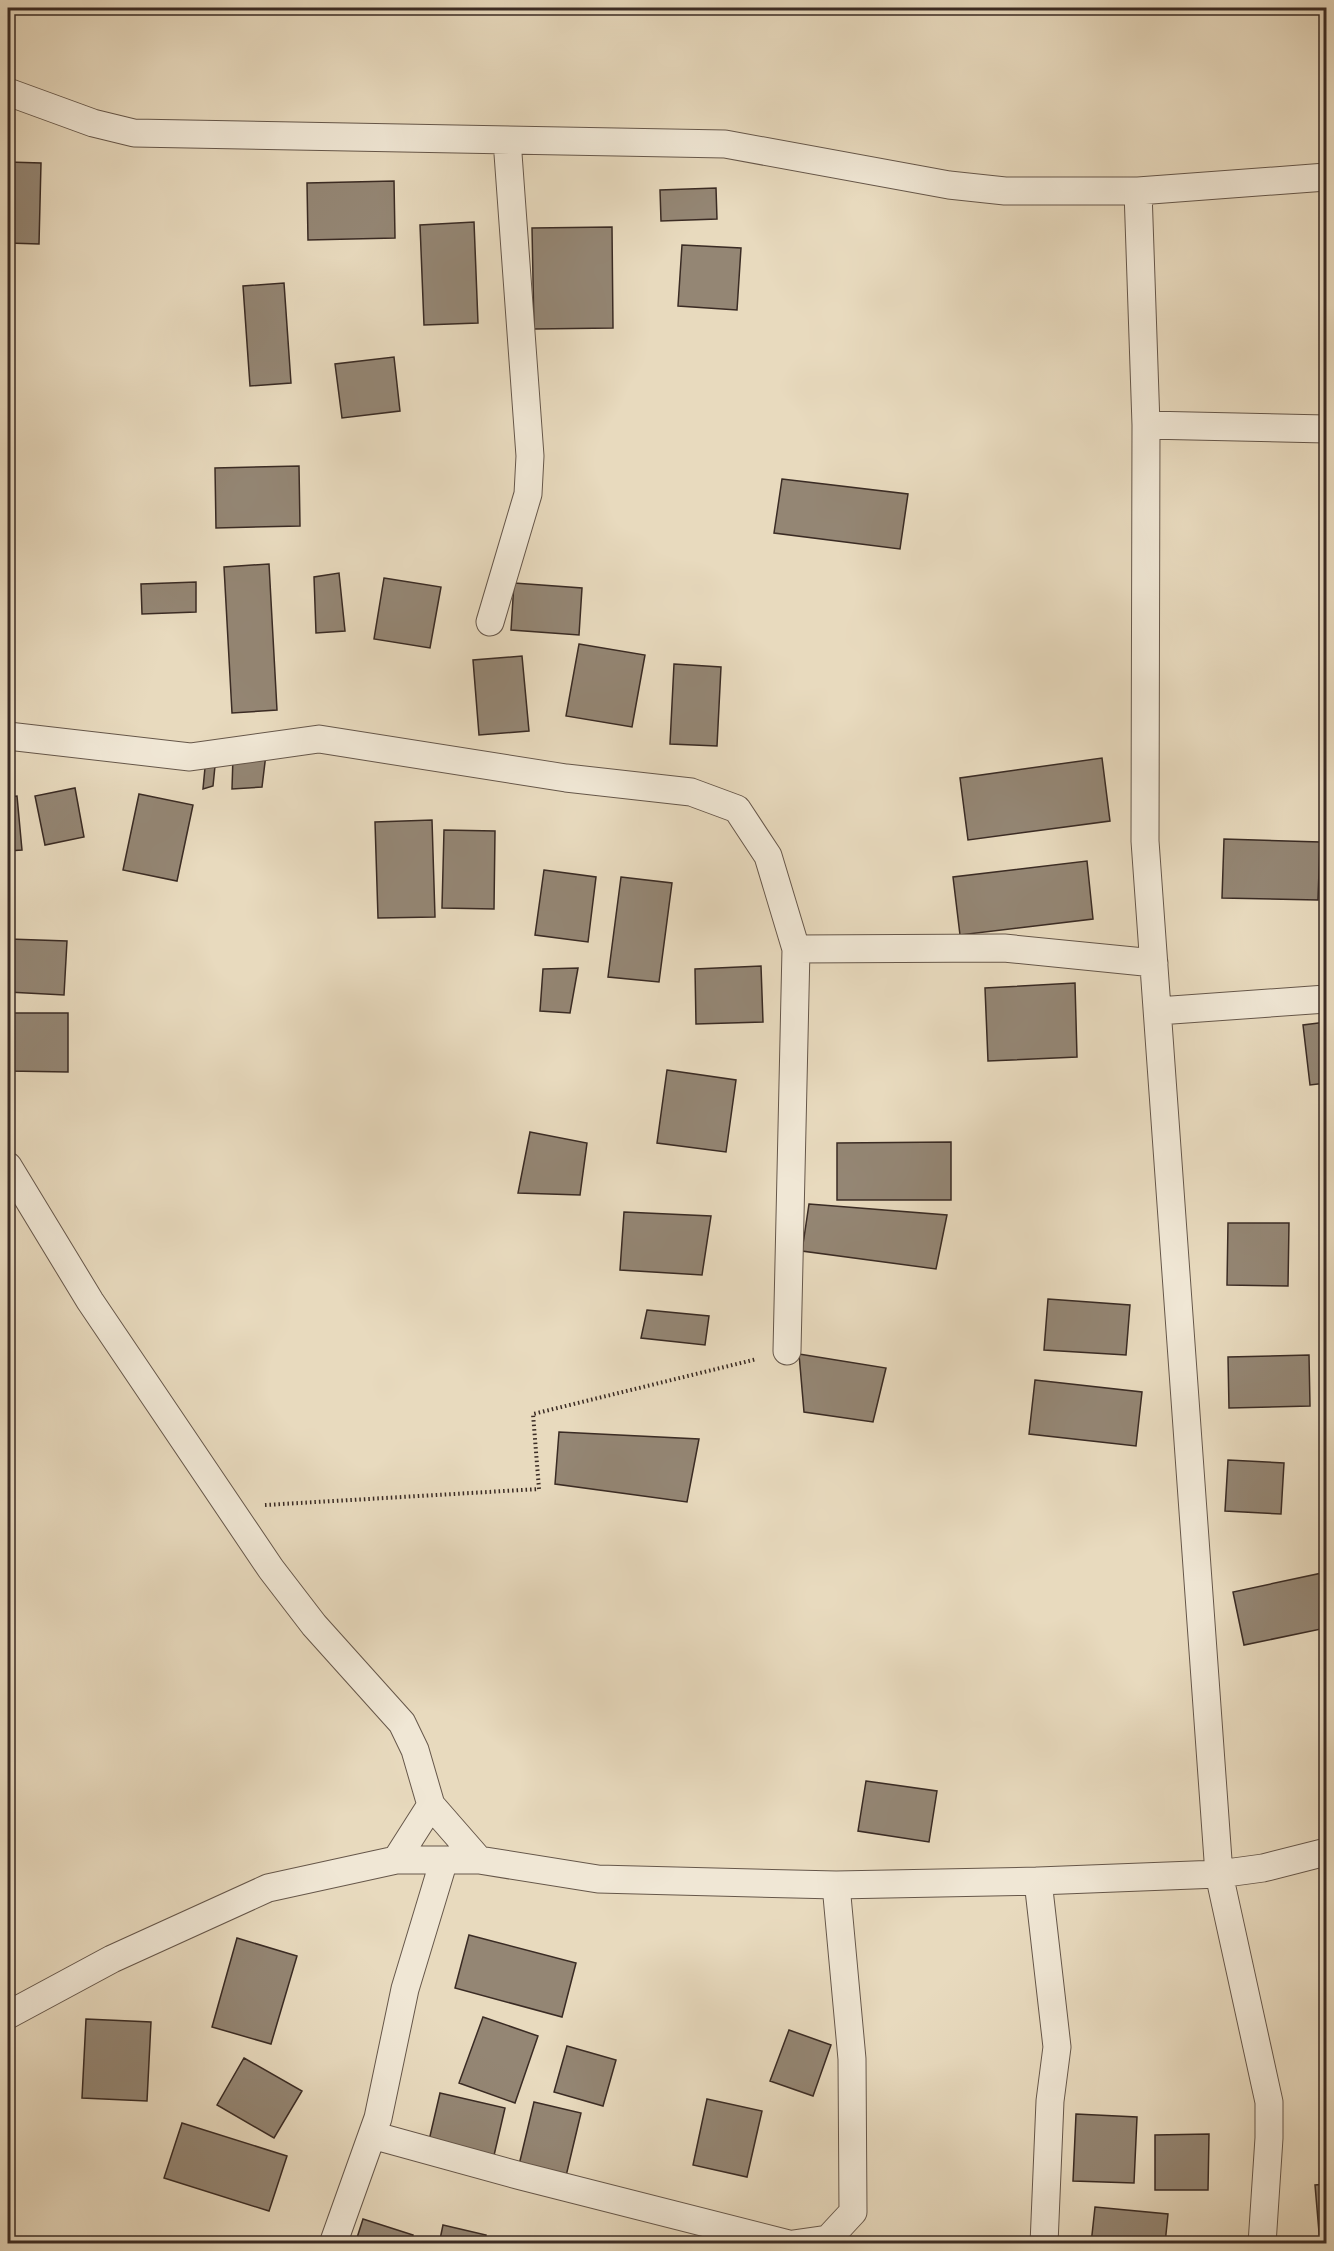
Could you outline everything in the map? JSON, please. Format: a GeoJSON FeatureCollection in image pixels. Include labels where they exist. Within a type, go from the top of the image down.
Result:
{"type":"FeatureCollection","features":[{"type":"Feature","properties":{"kind":"street"},"geometry":{"type":"LineString","coordinates":[[8,92],[93,123],[134,134],[725,144],[949,185],[1005,191],[1138,191],[1326,177]]}},
{"type":"Feature","properties":{"kind":"street"},"geometry":{"type":"LineString","coordinates":[[490,622],[528,494],[530,456],[507,140]]}},
{"type":"Feature","properties":{"kind":"street"},"geometry":{"type":"LineString","coordinates":[[1138,191],[1146,425],[1144,809],[1219,1874],[1269,2103],[1262,2244]]}},
{"type":"Feature","properties":{"kind":"street"},"geometry":{"type":"LineString","coordinates":[[1146,425],[1326,429]]}},
{"type":"Feature","properties":{"kind":"street"},"geometry":{"type":"LineString","coordinates":[[8,736],[190,757],[319,739],[566,778],[691,792],[736,809],[768,856],[796,949],[787,1351]]}},
{"type":"Feature","properties":{"kind":"street"},"geometry":{"type":"LineString","coordinates":[[796,949],[1004,948],[1154,963]]}},
{"type":"Feature","properties":{"kind":"street"},"geometry":{"type":"LineString","coordinates":[[1158,1011],[1326,999]]}},
{"type":"Feature","properties":{"kind":"street"},"geometry":{"type":"LineString","coordinates":[[8,1166],[90,1301],[271,1569],[314,1625],[402,1723],[415,1750],[431,1805],[479,1860]]}},
{"type":"Feature","properties":{"kind":"street"},"geometry":{"type":"LineString","coordinates":[[396,1860],[431,1805]]}},
{"type":"Feature","properties":{"kind":"street"},"geometry":{"type":"LineString","coordinates":[[8,2015],[112,1959],[268,1888],[396,1860],[479,1860],[598,1879],[836,1885],[1038,1881],[1219,1874],[1263,1868],[1326,1852]]}},
{"type":"Feature","properties":{"kind":"street"},"geometry":{"type":"LineString","coordinates":[[333,2244],[378,2118],[405,1989],[444,1860]]}},
{"type":"Feature","properties":{"kind":"street"},"geometry":{"type":"LineString","coordinates":[[1038,1881],[1057,2047],[1050,2101],[1044,2244]]}},
{"type":"Feature","properties":{"kind":"street"},"geometry":{"type":"LineString","coordinates":[[372,2135],[521,2176],[791,2244],[829,2241],[853,2212],[852,2059],[836,1885]]}},
{"type":"Feature","properties":{"kind":"path"},"geometry":{"type":"LineString","coordinates":[[230,1507],[539,1489],[533,1414],[787,1351]]}},
{"type":"Feature","properties":{"kind":"building"},"geometry":{"type":"Polygon","coordinates":[[[8,162],[41,163],[39,244],[8,243],[8,162]]]}},
{"type":"Feature","properties":{"kind":"building"},"geometry":{"type":"Polygon","coordinates":[[[394,181],[395,238],[308,240],[307,183],[394,181]]]}},
{"type":"Feature","properties":{"kind":"building"},"geometry":{"type":"Polygon","coordinates":[[[716,188],[717,219],[661,221],[660,190],[716,188]]]}},
{"type":"Feature","properties":{"kind":"building"},"geometry":{"type":"Polygon","coordinates":[[[474,222],[478,323],[424,325],[420,225],[474,222]]]}},
{"type":"Feature","properties":{"kind":"building"},"geometry":{"type":"Polygon","coordinates":[[[612,227],[613,328],[534,329],[532,228],[612,227]]]}},
{"type":"Feature","properties":{"kind":"building"},"geometry":{"type":"Polygon","coordinates":[[[682,245],[741,248],[737,310],[678,306],[682,245]]]}},
{"type":"Feature","properties":{"kind":"building"},"geometry":{"type":"Polygon","coordinates":[[[284,283],[291,383],[250,386],[243,286],[284,283]]]}},
{"type":"Feature","properties":{"kind":"building"},"geometry":{"type":"Polygon","coordinates":[[[394,357],[400,411],[342,418],[335,364],[394,357]]]}},
{"type":"Feature","properties":{"kind":"building"},"geometry":{"type":"Polygon","coordinates":[[[299,466],[300,526],[216,528],[215,468],[299,466]]]}},
{"type":"Feature","properties":{"kind":"building"},"geometry":{"type":"Polygon","coordinates":[[[782,479],[908,494],[900,549],[774,533],[782,479]]]}},
{"type":"Feature","properties":{"kind":"building"},"geometry":{"type":"Polygon","coordinates":[[[269,564],[277,710],[232,713],[224,567],[269,564]]]}},
{"type":"Feature","properties":{"kind":"building"},"geometry":{"type":"Polygon","coordinates":[[[339,573],[345,631],[316,633],[314,577],[339,573]]]}},
{"type":"Feature","properties":{"kind":"building"},"geometry":{"type":"Polygon","coordinates":[[[384,578],[441,587],[430,648],[374,639],[384,578]]]}},
{"type":"Feature","properties":{"kind":"building"},"geometry":{"type":"Polygon","coordinates":[[[196,582],[196,612],[142,614],[141,584],[196,582]]]}},
{"type":"Feature","properties":{"kind":"building"},"geometry":{"type":"Polygon","coordinates":[[[514,583],[582,588],[579,635],[511,630],[514,583]]]}},
{"type":"Feature","properties":{"kind":"building"},"geometry":{"type":"Polygon","coordinates":[[[579,644],[645,655],[632,727],[566,716],[579,644]]]}},
{"type":"Feature","properties":{"kind":"building"},"geometry":{"type":"Polygon","coordinates":[[[522,656],[529,731],[479,735],[473,660],[522,656]]]}},
{"type":"Feature","properties":{"kind":"building"},"geometry":{"type":"Polygon","coordinates":[[[674,664],[721,667],[717,746],[670,744],[674,664]]]}},
{"type":"Feature","properties":{"kind":"building"},"geometry":{"type":"Polygon","coordinates":[[[266,754],[262,787],[232,789],[233,756],[266,754]]]}},
{"type":"Feature","properties":{"kind":"building"},"geometry":{"type":"Polygon","coordinates":[[[216,756],[213,786],[203,789],[206,757],[216,756]]]}},
{"type":"Feature","properties":{"kind":"building"},"geometry":{"type":"Polygon","coordinates":[[[1102,758],[1110,821],[968,840],[960,778],[1102,758]]]}},
{"type":"Feature","properties":{"kind":"building"},"geometry":{"type":"Polygon","coordinates":[[[75,788],[84,837],[45,845],[35,796],[75,788]]]}},
{"type":"Feature","properties":{"kind":"building"},"geometry":{"type":"Polygon","coordinates":[[[139,794],[193,805],[177,881],[123,870],[139,794]]]}},
{"type":"Feature","properties":{"kind":"building"},"geometry":{"type":"Polygon","coordinates":[[[17,796],[22,850],[8,851],[8,797],[17,796]]]}},
{"type":"Feature","properties":{"kind":"building"},"geometry":{"type":"Polygon","coordinates":[[[432,820],[435,917],[378,918],[375,822],[432,820]]]}},
{"type":"Feature","properties":{"kind":"building"},"geometry":{"type":"Polygon","coordinates":[[[444,830],[495,831],[494,909],[442,908],[444,830]]]}},
{"type":"Feature","properties":{"kind":"building"},"geometry":{"type":"Polygon","coordinates":[[[1224,839],[1320,842],[1318,900],[1222,898],[1224,839]]]}},
{"type":"Feature","properties":{"kind":"building"},"geometry":{"type":"Polygon","coordinates":[[[1087,861],[1093,919],[960,935],[953,877],[1087,861]]]}},
{"type":"Feature","properties":{"kind":"building"},"geometry":{"type":"Polygon","coordinates":[[[544,870],[596,877],[588,942],[535,935],[544,870]]]}},
{"type":"Feature","properties":{"kind":"building"},"geometry":{"type":"Polygon","coordinates":[[[621,877],[672,883],[659,982],[608,977],[621,877]]]}},
{"type":"Feature","properties":{"kind":"building"},"geometry":{"type":"Polygon","coordinates":[[[9,939],[67,941],[64,995],[8,992],[9,939]]]}},
{"type":"Feature","properties":{"kind":"building"},"geometry":{"type":"Polygon","coordinates":[[[761,966],[763,1022],[696,1024],[695,969],[761,966]]]}},
{"type":"Feature","properties":{"kind":"building"},"geometry":{"type":"Polygon","coordinates":[[[578,968],[570,1013],[540,1011],[543,969],[578,968]]]}},
{"type":"Feature","properties":{"kind":"building"},"geometry":{"type":"Polygon","coordinates":[[[1075,983],[1077,1057],[988,1061],[985,988],[1075,983]]]}},
{"type":"Feature","properties":{"kind":"building"},"geometry":{"type":"Polygon","coordinates":[[[8,1013],[68,1013],[68,1072],[8,1071],[8,1013]]]}},
{"type":"Feature","properties":{"kind":"building"},"geometry":{"type":"Polygon","coordinates":[[[1326,1022],[1326,1083],[1310,1085],[1303,1025],[1326,1022]]]}},
{"type":"Feature","properties":{"kind":"building"},"geometry":{"type":"Polygon","coordinates":[[[667,1070],[736,1080],[726,1152],[657,1143],[667,1070]]]}},
{"type":"Feature","properties":{"kind":"building"},"geometry":{"type":"Polygon","coordinates":[[[530,1132],[587,1143],[580,1195],[518,1193],[530,1132]]]}},
{"type":"Feature","properties":{"kind":"building"},"geometry":{"type":"Polygon","coordinates":[[[951,1142],[951,1200],[837,1200],[837,1143],[951,1142]]]}},
{"type":"Feature","properties":{"kind":"building"},"geometry":{"type":"Polygon","coordinates":[[[809,1204],[947,1215],[936,1269],[802,1251],[809,1204]]]}},
{"type":"Feature","properties":{"kind":"building"},"geometry":{"type":"Polygon","coordinates":[[[624,1212],[711,1216],[702,1275],[620,1270],[624,1212]]]}},
{"type":"Feature","properties":{"kind":"building"},"geometry":{"type":"Polygon","coordinates":[[[1228,1223],[1289,1223],[1288,1286],[1227,1285],[1228,1223]]]}},
{"type":"Feature","properties":{"kind":"building"},"geometry":{"type":"Polygon","coordinates":[[[1048,1299],[1130,1305],[1126,1355],[1044,1350],[1048,1299]]]}},
{"type":"Feature","properties":{"kind":"building"},"geometry":{"type":"Polygon","coordinates":[[[647,1310],[709,1316],[705,1345],[641,1338],[647,1310]]]}},
{"type":"Feature","properties":{"kind":"building"},"geometry":{"type":"Polygon","coordinates":[[[799,1354],[886,1368],[873,1422],[804,1412],[799,1354]]]}},
{"type":"Feature","properties":{"kind":"building"},"geometry":{"type":"Polygon","coordinates":[[[1309,1355],[1310,1406],[1229,1408],[1228,1357],[1309,1355]]]}},
{"type":"Feature","properties":{"kind":"building"},"geometry":{"type":"Polygon","coordinates":[[[1035,1380],[1142,1392],[1136,1446],[1029,1434],[1035,1380]]]}},
{"type":"Feature","properties":{"kind":"building"},"geometry":{"type":"Polygon","coordinates":[[[559,1432],[699,1439],[687,1502],[555,1484],[559,1432]]]}},
{"type":"Feature","properties":{"kind":"building"},"geometry":{"type":"Polygon","coordinates":[[[1228,1460],[1284,1463],[1281,1514],[1225,1511],[1228,1460]]]}},
{"type":"Feature","properties":{"kind":"building"},"geometry":{"type":"Polygon","coordinates":[[[1322,1573],[1326,1597],[1326,1628],[1244,1645],[1233,1592],[1322,1573]]]}},
{"type":"Feature","properties":{"kind":"building"},"geometry":{"type":"Polygon","coordinates":[[[866,1781],[937,1791],[929,1842],[858,1831],[866,1781]]]}},
{"type":"Feature","properties":{"kind":"building"},"geometry":{"type":"Polygon","coordinates":[[[469,1935],[576,1963],[562,2017],[455,1988],[469,1935]]]}},
{"type":"Feature","properties":{"kind":"building"},"geometry":{"type":"Polygon","coordinates":[[[237,1938],[297,1956],[271,2044],[212,2027],[237,1938]]]}},
{"type":"Feature","properties":{"kind":"building"},"geometry":{"type":"Polygon","coordinates":[[[483,2017],[538,2036],[515,2103],[459,2083],[483,2017]]]}},
{"type":"Feature","properties":{"kind":"building"},"geometry":{"type":"Polygon","coordinates":[[[86,2019],[151,2022],[147,2101],[82,2098],[86,2019]]]}},
{"type":"Feature","properties":{"kind":"building"},"geometry":{"type":"Polygon","coordinates":[[[789,2030],[831,2045],[813,2096],[770,2081],[789,2030]]]}},
{"type":"Feature","properties":{"kind":"building"},"geometry":{"type":"Polygon","coordinates":[[[567,2046],[616,2060],[603,2106],[554,2092],[567,2046]]]}},
{"type":"Feature","properties":{"kind":"building"},"geometry":{"type":"Polygon","coordinates":[[[244,2058],[302,2091],[274,2138],[217,2105],[244,2058]]]}},
{"type":"Feature","properties":{"kind":"building"},"geometry":{"type":"Polygon","coordinates":[[[440,2093],[505,2108],[492,2164],[427,2149],[440,2093]]]}},
{"type":"Feature","properties":{"kind":"building"},"geometry":{"type":"Polygon","coordinates":[[[707,2099],[762,2111],[747,2177],[693,2165],[707,2099]]]}},
{"type":"Feature","properties":{"kind":"building"},"geometry":{"type":"Polygon","coordinates":[[[534,2102],[581,2113],[566,2176],[519,2165],[534,2102]]]}},
{"type":"Feature","properties":{"kind":"building"},"geometry":{"type":"Polygon","coordinates":[[[1076,2114],[1137,2117],[1134,2183],[1073,2181],[1076,2114]]]}},
{"type":"Feature","properties":{"kind":"building"},"geometry":{"type":"Polygon","coordinates":[[[182,2123],[287,2156],[269,2211],[164,2178],[182,2123]]]}},
{"type":"Feature","properties":{"kind":"building"},"geometry":{"type":"Polygon","coordinates":[[[1209,2134],[1208,2190],[1155,2190],[1155,2135],[1209,2134]]]}},
{"type":"Feature","properties":{"kind":"building"},"geometry":{"type":"Polygon","coordinates":[[[1326,2184],[1326,2244],[1320,2244],[1315,2185],[1326,2184]]]}},
{"type":"Feature","properties":{"kind":"building"},"geometry":{"type":"Polygon","coordinates":[[[1095,2207],[1168,2214],[1165,2244],[1091,2244],[1095,2207]]]}},
{"type":"Feature","properties":{"kind":"building"},"geometry":{"type":"Polygon","coordinates":[[[363,2219],[413,2235],[410,2244],[355,2244],[363,2219]]]}},
{"type":"Feature","properties":{"kind":"building"},"geometry":{"type":"Polygon","coordinates":[[[443,2225],[486,2235],[483,2244],[439,2244],[443,2225]]]}}]}
